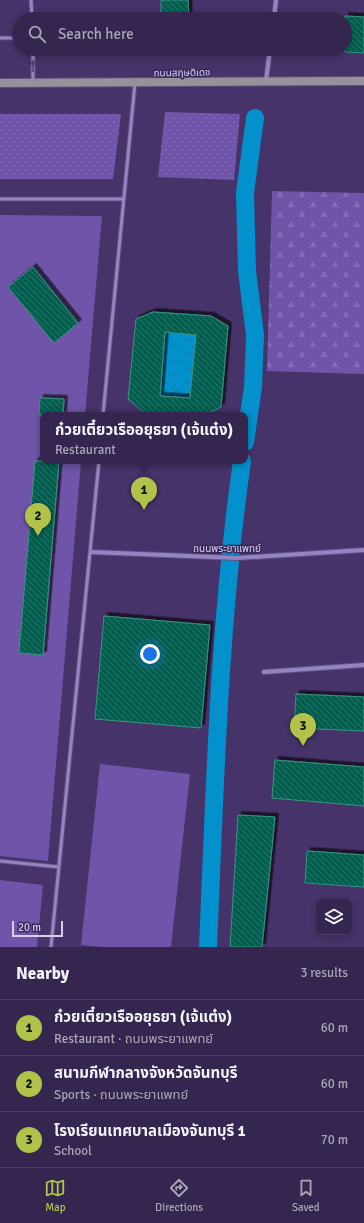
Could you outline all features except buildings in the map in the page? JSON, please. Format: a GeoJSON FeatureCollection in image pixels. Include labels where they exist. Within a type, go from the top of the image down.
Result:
{"type":"FeatureCollection","features":[{"type":"Feature","properties":{"kind":"street"},"geometry":{"type":"LineString","coordinates":[[275,12],[276,0]]}},
{"type":"Feature","properties":{"kind":"street"},"geometry":{"type":"LineString","coordinates":[[266,81],[269,56]]}},
{"type":"Feature","properties":{"kind":"street","name":"ถนนสฤษดิเดช"},"geometry":{"type":"LineString","coordinates":[[0,83],[364,81]]}},
{"type":"Feature","properties":{"kind":"street","name":"ถนนพระยาแพทย์"},"geometry":{"type":"LineString","coordinates":[[91,552],[237,558],[364,550]]}},
{"type":"Feature","properties":{"kind":"street"},"geometry":{"type":"LineString","coordinates":[[264,672],[364,665]]}},
{"type":"Feature","properties":{"kind":"lane"},"geometry":{"type":"LineString","coordinates":[[31,0],[32,12]]}},
{"type":"Feature","properties":{"kind":"lane"},"geometry":{"type":"LineString","coordinates":[[0,38],[12,38]]}},
{"type":"Feature","properties":{"kind":"lane"},"geometry":{"type":"LineString","coordinates":[[32,56],[33,83]]}},
{"type":"Feature","properties":{"kind":"lane"},"geometry":{"type":"LineString","coordinates":[[104,412],[135,83]]}},
{"type":"Feature","properties":{"kind":"lane"},"geometry":{"type":"LineString","coordinates":[[0,199],[124,199]]}},
{"type":"Feature","properties":{"kind":"lane"},"geometry":{"type":"LineString","coordinates":[[51,947],[99,464]]}},
{"type":"Feature","properties":{"kind":"lane"},"geometry":{"type":"LineString","coordinates":[[0,861],[59,867]]}},
{"type":"Feature","properties":{"kind":"green space"},"geometry":{"type":"Polygon","coordinates":[[[165,112],[240,114],[234,180],[158,177],[165,112]]]}},
{"type":"Feature","properties":{"kind":"green space"},"geometry":{"type":"Polygon","coordinates":[[[0,114],[121,114],[113,179],[0,179],[0,114]]]}},
{"type":"Feature","properties":{"kind":"green space"},"geometry":{"type":"Polygon","coordinates":[[[272,191],[364,193],[364,374],[267,371],[272,191]]]}},
{"type":"Feature","properties":{"kind":"green space"},"geometry":{"type":"Polygon","coordinates":[[[0,215],[102,216],[85,412],[40,412],[40,464],[81,464],[48,861],[0,856],[0,215]]]}},
{"type":"Feature","properties":{"kind":"green space"},"geometry":{"type":"Polygon","coordinates":[[[100,764],[190,774],[171,947],[102,947],[81,945],[100,764]]]}},
{"type":"Feature","properties":{"kind":"green space"},"geometry":{"type":"Polygon","coordinates":[[[0,880],[43,885],[37,947],[0,947],[0,880]]]}},
{"type":"Feature","properties":{"kind":"water"},"geometry":{"type":"Polygon","coordinates":[[[165,332],[196,335],[190,398],[160,396],[165,332]]]}},
{"type":"Feature","properties":{"kind":"waterway"},"geometry":{"type":"LineString","coordinates":[[248,421],[253,387],[255,335],[247,271],[245,193],[255,118]]}},
{"type":"Feature","properties":{"kind":"waterway"},"geometry":{"type":"LineString","coordinates":[[208,947],[223,643],[234,521],[242,464]]}},
{"type":"Feature","properties":{"kind":"place","name":"ก๋วยเตี๋ยวเรืออยุธยา (เจ้แต๋ง)"},"geometry":{"type":"Point","coordinates":[144,510]}},
{"type":"Feature","properties":{"kind":"place","name":"สนามกีฬากลางจังหวัดจันทบุรี"},"geometry":{"type":"Point","coordinates":[38,536]}},
{"type":"Feature","properties":{"kind":"place","name":"โรงเรียนเทศบาลเมืองจันทบุรี 1"},"geometry":{"type":"Point","coordinates":[303,746]}}]}
